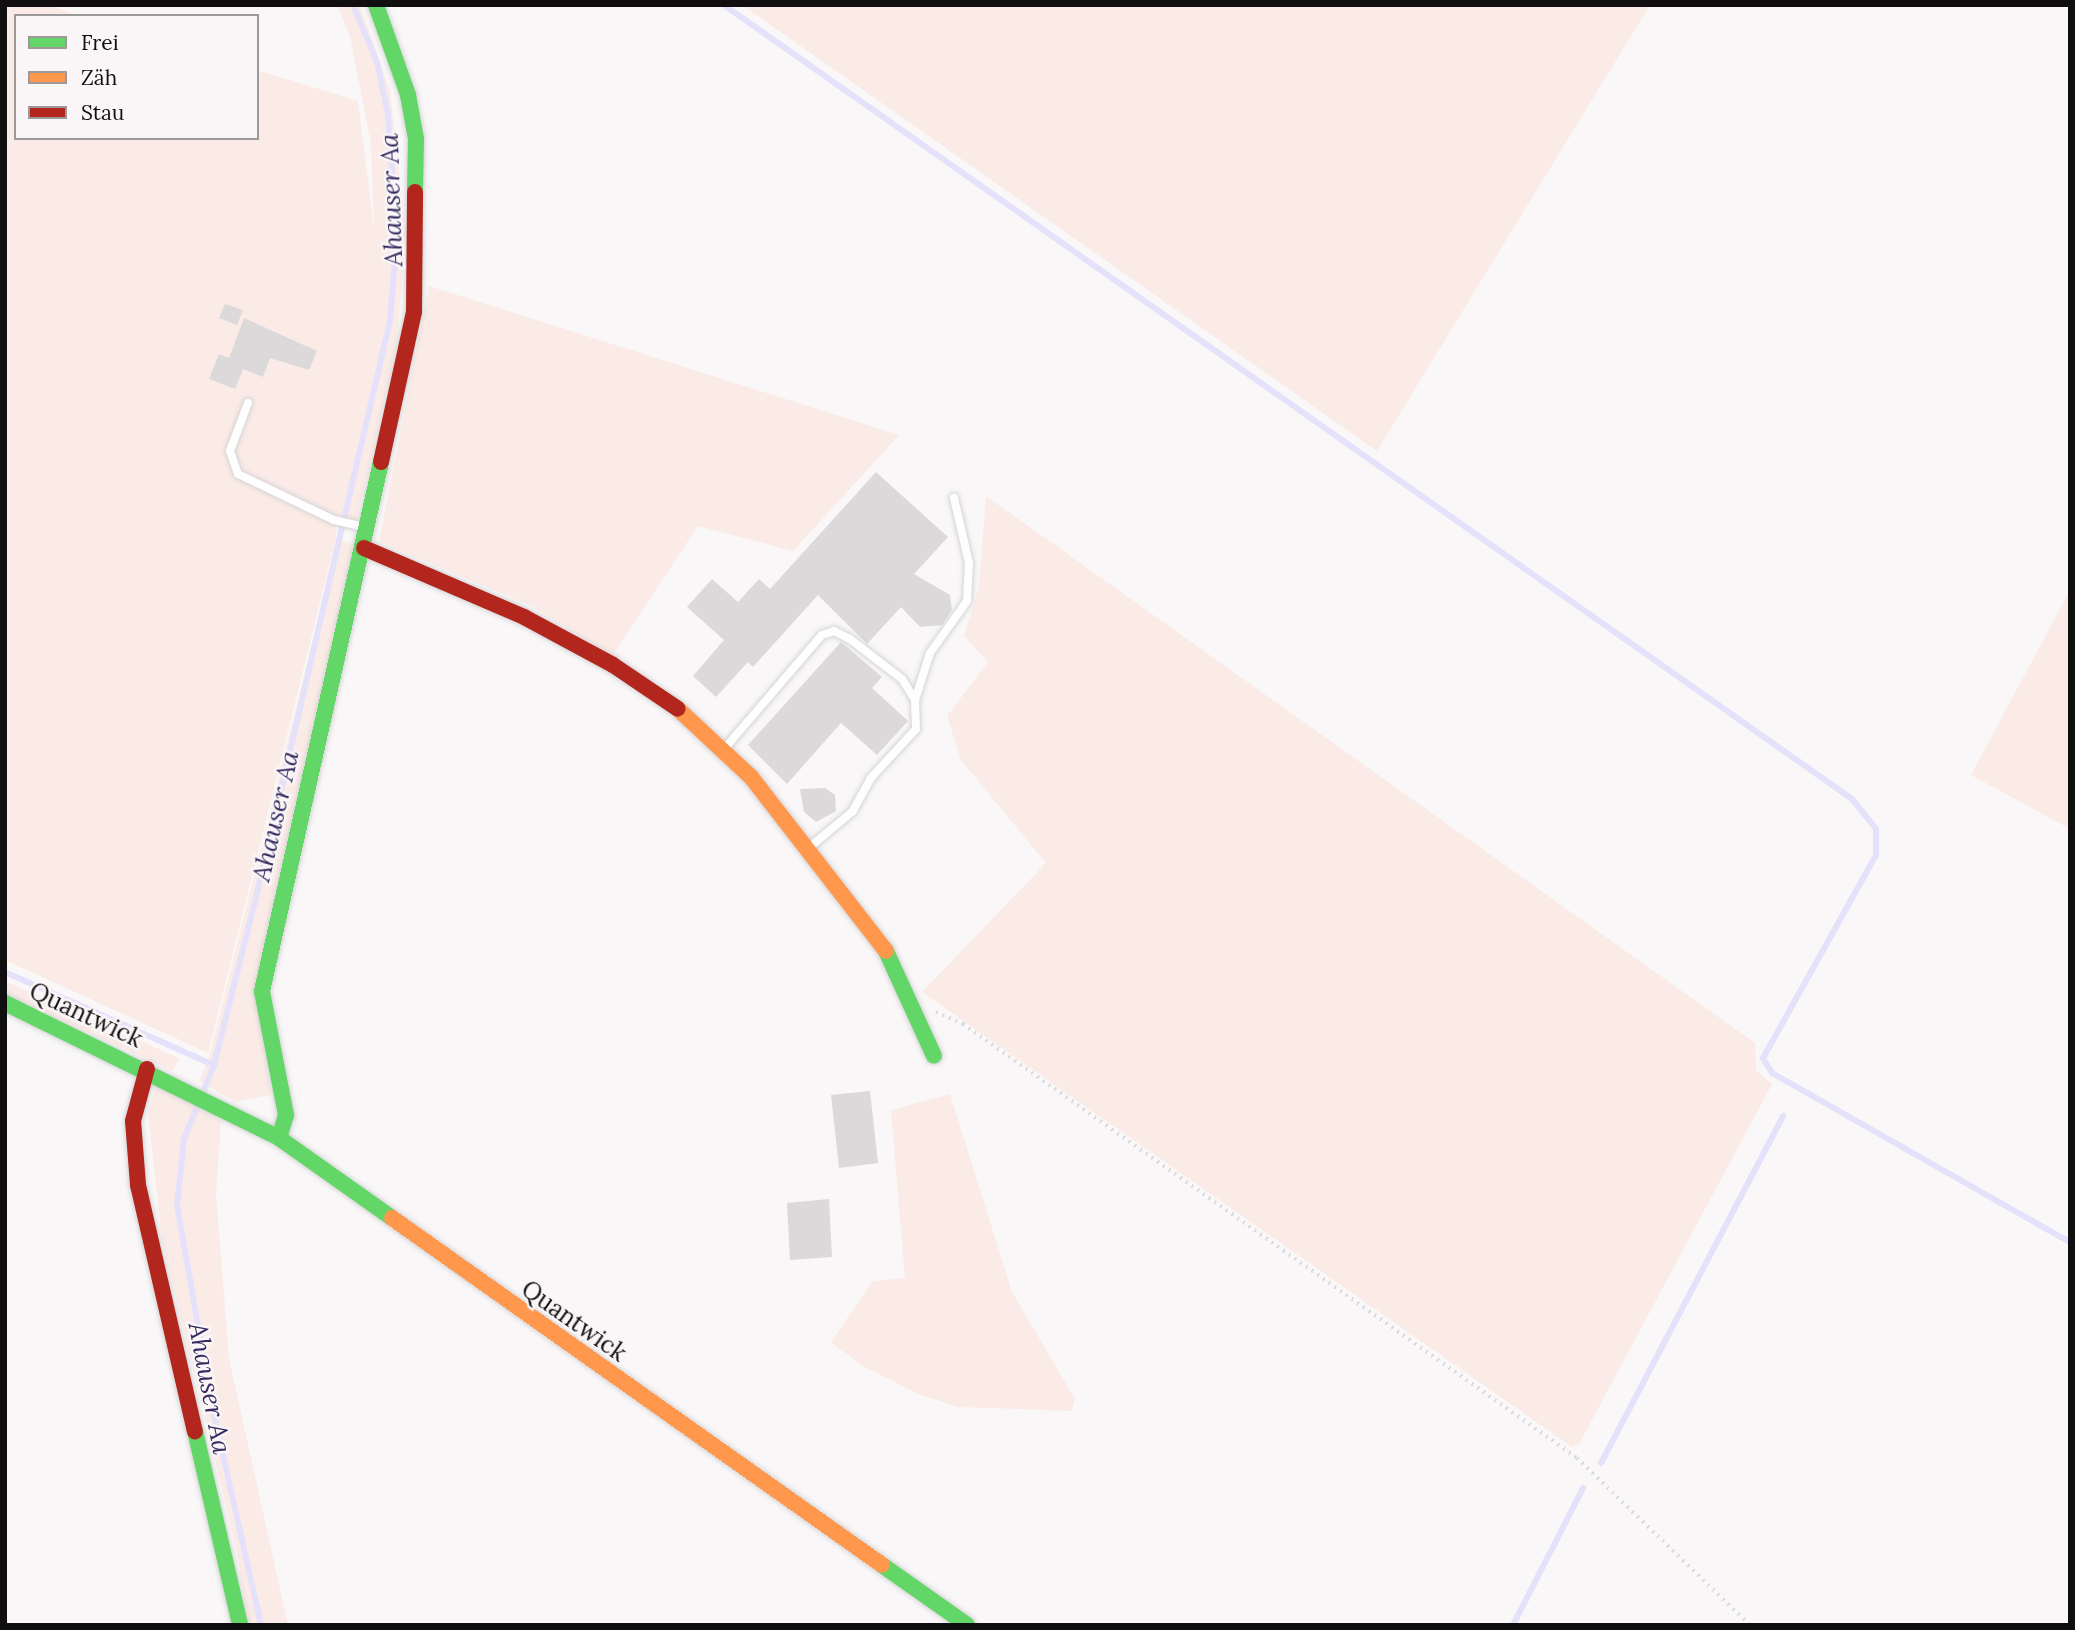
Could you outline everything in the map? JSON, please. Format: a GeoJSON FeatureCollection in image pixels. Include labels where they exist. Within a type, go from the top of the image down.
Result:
{"type":"FeatureCollection","features":[{"type":"Feature","properties":{"kind":"street"},"geometry":{"type":"LineString","coordinates":[[279,1138],[286,1115],[262,991],[364,548],[363,526],[408,358],[419,209],[408,95],[376,5]]}},
{"type":"Feature","properties":{"kind":"street"},"geometry":{"type":"LineString","coordinates":[[364,548],[489,600],[613,666],[688,716],[723,750],[808,849],[888,954],[918,1015],[934,1056]]}},
{"type":"Feature","properties":{"kind":"street","name":"Quantwick"},"geometry":{"type":"LineString","coordinates":[[5,1003],[212,1100],[279,1138],[967,1625]]}},
{"type":"Feature","properties":{"kind":"street","name":"Quantwick"},"geometry":{"type":"LineString","coordinates":[[147,1069],[133,1121],[138,1185],[240,1625]]}},
{"type":"Feature","properties":{"kind":"lane"},"geometry":{"type":"LineString","coordinates":[[248,403],[230,451],[233,468],[252,482],[334,520],[363,526]]}},
{"type":"Feature","properties":{"kind":"lane"},"geometry":{"type":"LineString","coordinates":[[808,849],[853,811],[871,778],[916,729],[915,700],[930,653],[967,601],[969,563],[954,498]]}},
{"type":"Feature","properties":{"kind":"lane"},"geometry":{"type":"LineString","coordinates":[[723,750],[822,635],[834,631],[902,680],[915,700]]}},
{"type":"Feature","properties":{"kind":"path"},"geometry":{"type":"LineString","coordinates":[[918,1015],[928,1010],[963,1024],[1577,1458],[1749,1625]]}},
{"type":"Feature","properties":{"kind":"shaded area"},"geometry":{"type":"Polygon","coordinates":[[[5,5],[48,5],[76,14],[14,14],[14,140],[259,140],[259,71],[358,101],[374,229],[371,144],[350,36],[337,5],[360,5],[390,91],[406,232],[396,348],[355,526],[336,520],[336,538],[208,1053],[5,960],[5,5]]]}},
{"type":"Feature","properties":{"kind":"shaded area"},"geometry":{"type":"Polygon","coordinates":[[[742,5],[1650,5],[1377,451],[742,5]]]}},
{"type":"Feature","properties":{"kind":"shaded area"},"geometry":{"type":"Polygon","coordinates":[[[429,286],[899,435],[793,551],[698,526],[612,656],[530,605],[379,542],[429,286]]]}},
{"type":"Feature","properties":{"kind":"shaded area"},"geometry":{"type":"Polygon","coordinates":[[[986,496],[1755,1043],[1756,1070],[1772,1084],[1579,1444],[1572,1447],[922,992],[1046,863],[961,760],[947,716],[988,662],[964,636],[979,586],[986,496]]]}},
{"type":"Feature","properties":{"kind":"shaded area"},"geometry":{"type":"Polygon","coordinates":[[[338,539],[360,546],[258,991],[271,1095],[236,1102],[199,1081],[209,1058],[338,539]]]}},
{"type":"Feature","properties":{"kind":"shaded area"},"geometry":{"type":"Polygon","coordinates":[[[2070,590],[2070,829],[1971,775],[2070,590]]]}},
{"type":"Feature","properties":{"kind":"shaded area"},"geometry":{"type":"Polygon","coordinates":[[[5,981],[179,1058],[173,1071],[5,994],[5,981]]]}},
{"type":"Feature","properties":{"kind":"shaded area"},"geometry":{"type":"Polygon","coordinates":[[[158,1081],[221,1120],[216,1194],[229,1359],[288,1625],[248,1625],[237,1552],[162,1239],[148,1112],[158,1081]]]}},
{"type":"Feature","properties":{"kind":"shaded area"},"geometry":{"type":"Polygon","coordinates":[[[950,1094],[1012,1292],[1075,1399],[1072,1411],[958,1407],[916,1393],[861,1365],[831,1342],[873,1281],[905,1278],[891,1110],[950,1094]]]}},
{"type":"Feature","properties":{"kind":"building"},"geometry":{"type":"Polygon","coordinates":[[[225,304],[243,310],[237,325],[219,318],[225,304]]]}},
{"type":"Feature","properties":{"kind":"building"},"geometry":{"type":"Polygon","coordinates":[[[244,318],[317,351],[309,370],[270,358],[263,377],[243,369],[235,389],[209,379],[219,354],[229,358],[244,318]]]}},
{"type":"Feature","properties":{"kind":"building"},"geometry":{"type":"Polygon","coordinates":[[[876,472],[948,537],[914,574],[950,595],[952,610],[942,625],[920,627],[901,607],[867,644],[818,595],[753,667],[748,662],[716,697],[693,676],[724,640],[687,607],[712,579],[738,602],[759,579],[770,589],[876,472]]]}},
{"type":"Feature","properties":{"kind":"building"},"geometry":{"type":"Polygon","coordinates":[[[841,642],[882,677],[872,688],[908,721],[877,755],[841,723],[787,784],[748,745],[841,642]]]}},
{"type":"Feature","properties":{"kind":"building"},"geometry":{"type":"Polygon","coordinates":[[[825,788],[835,795],[836,811],[816,822],[804,812],[800,789],[825,788]]]}},
{"type":"Feature","properties":{"kind":"building"},"geometry":{"type":"Polygon","coordinates":[[[870,1091],[878,1163],[839,1168],[831,1095],[870,1091]]]}},
{"type":"Feature","properties":{"kind":"building"},"geometry":{"type":"Polygon","coordinates":[[[829,1199],[832,1257],[790,1260],[787,1203],[829,1199]]]}},
{"type":"Feature","properties":{"kind":"waterway","name":"Ahauser Aa"},"geometry":{"type":"LineString","coordinates":[[261,1625],[213,1410],[177,1205],[184,1139],[214,1065],[255,902],[390,321],[397,235],[388,114],[377,62],[353,5]]}},
{"type":"Feature","properties":{"kind":"waterway"},"geometry":{"type":"LineString","coordinates":[[724,5],[1852,799],[1876,829],[1876,855],[1763,1058],[1772,1073],[2070,1242]]}},
{"type":"Feature","properties":{"kind":"waterway"},"geometry":{"type":"LineString","coordinates":[[5,972],[214,1065]]}},
{"type":"Feature","properties":{"kind":"waterway"},"geometry":{"type":"LineString","coordinates":[[1601,1463],[1783,1116]]}},
{"type":"Feature","properties":{"kind":"waterway"},"geometry":{"type":"LineString","coordinates":[[1513,1625],[1583,1488]]}},
{"type":"Feature","properties":{"kind":"traffic: fast"},"geometry":{"type":"LineString","coordinates":[[376,5],[408,95],[416,139],[415,192]]}},
{"type":"Feature","properties":{"kind":"traffic: fast"},"geometry":{"type":"LineString","coordinates":[[279,1138],[286,1115],[262,991],[381,462]]}},
{"type":"Feature","properties":{"kind":"traffic: fast"},"geometry":{"type":"LineString","coordinates":[[886,951],[934,1056]]}},
{"type":"Feature","properties":{"kind":"traffic: fast"},"geometry":{"type":"LineString","coordinates":[[5,1003],[279,1138],[392,1218]]}},
{"type":"Feature","properties":{"kind":"traffic: fast"},"geometry":{"type":"LineString","coordinates":[[195,1431],[240,1625]]}},
{"type":"Feature","properties":{"kind":"traffic: fast"},"geometry":{"type":"LineString","coordinates":[[882,1565],[967,1625]]}},
{"type":"Feature","properties":{"kind":"traffic: slow"},"geometry":{"type":"LineString","coordinates":[[678,709],[751,777],[886,951]]}},
{"type":"Feature","properties":{"kind":"traffic: slow"},"geometry":{"type":"LineString","coordinates":[[392,1218],[882,1565]]}},
{"type":"Feature","properties":{"kind":"traffic: jam"},"geometry":{"type":"LineString","coordinates":[[381,462],[414,312],[415,192]]}},
{"type":"Feature","properties":{"kind":"traffic: jam"},"geometry":{"type":"LineString","coordinates":[[364,548],[524,617],[613,665],[678,709]]}},
{"type":"Feature","properties":{"kind":"traffic: jam"},"geometry":{"type":"LineString","coordinates":[[147,1069],[133,1121],[138,1185],[195,1431]]}}]}
